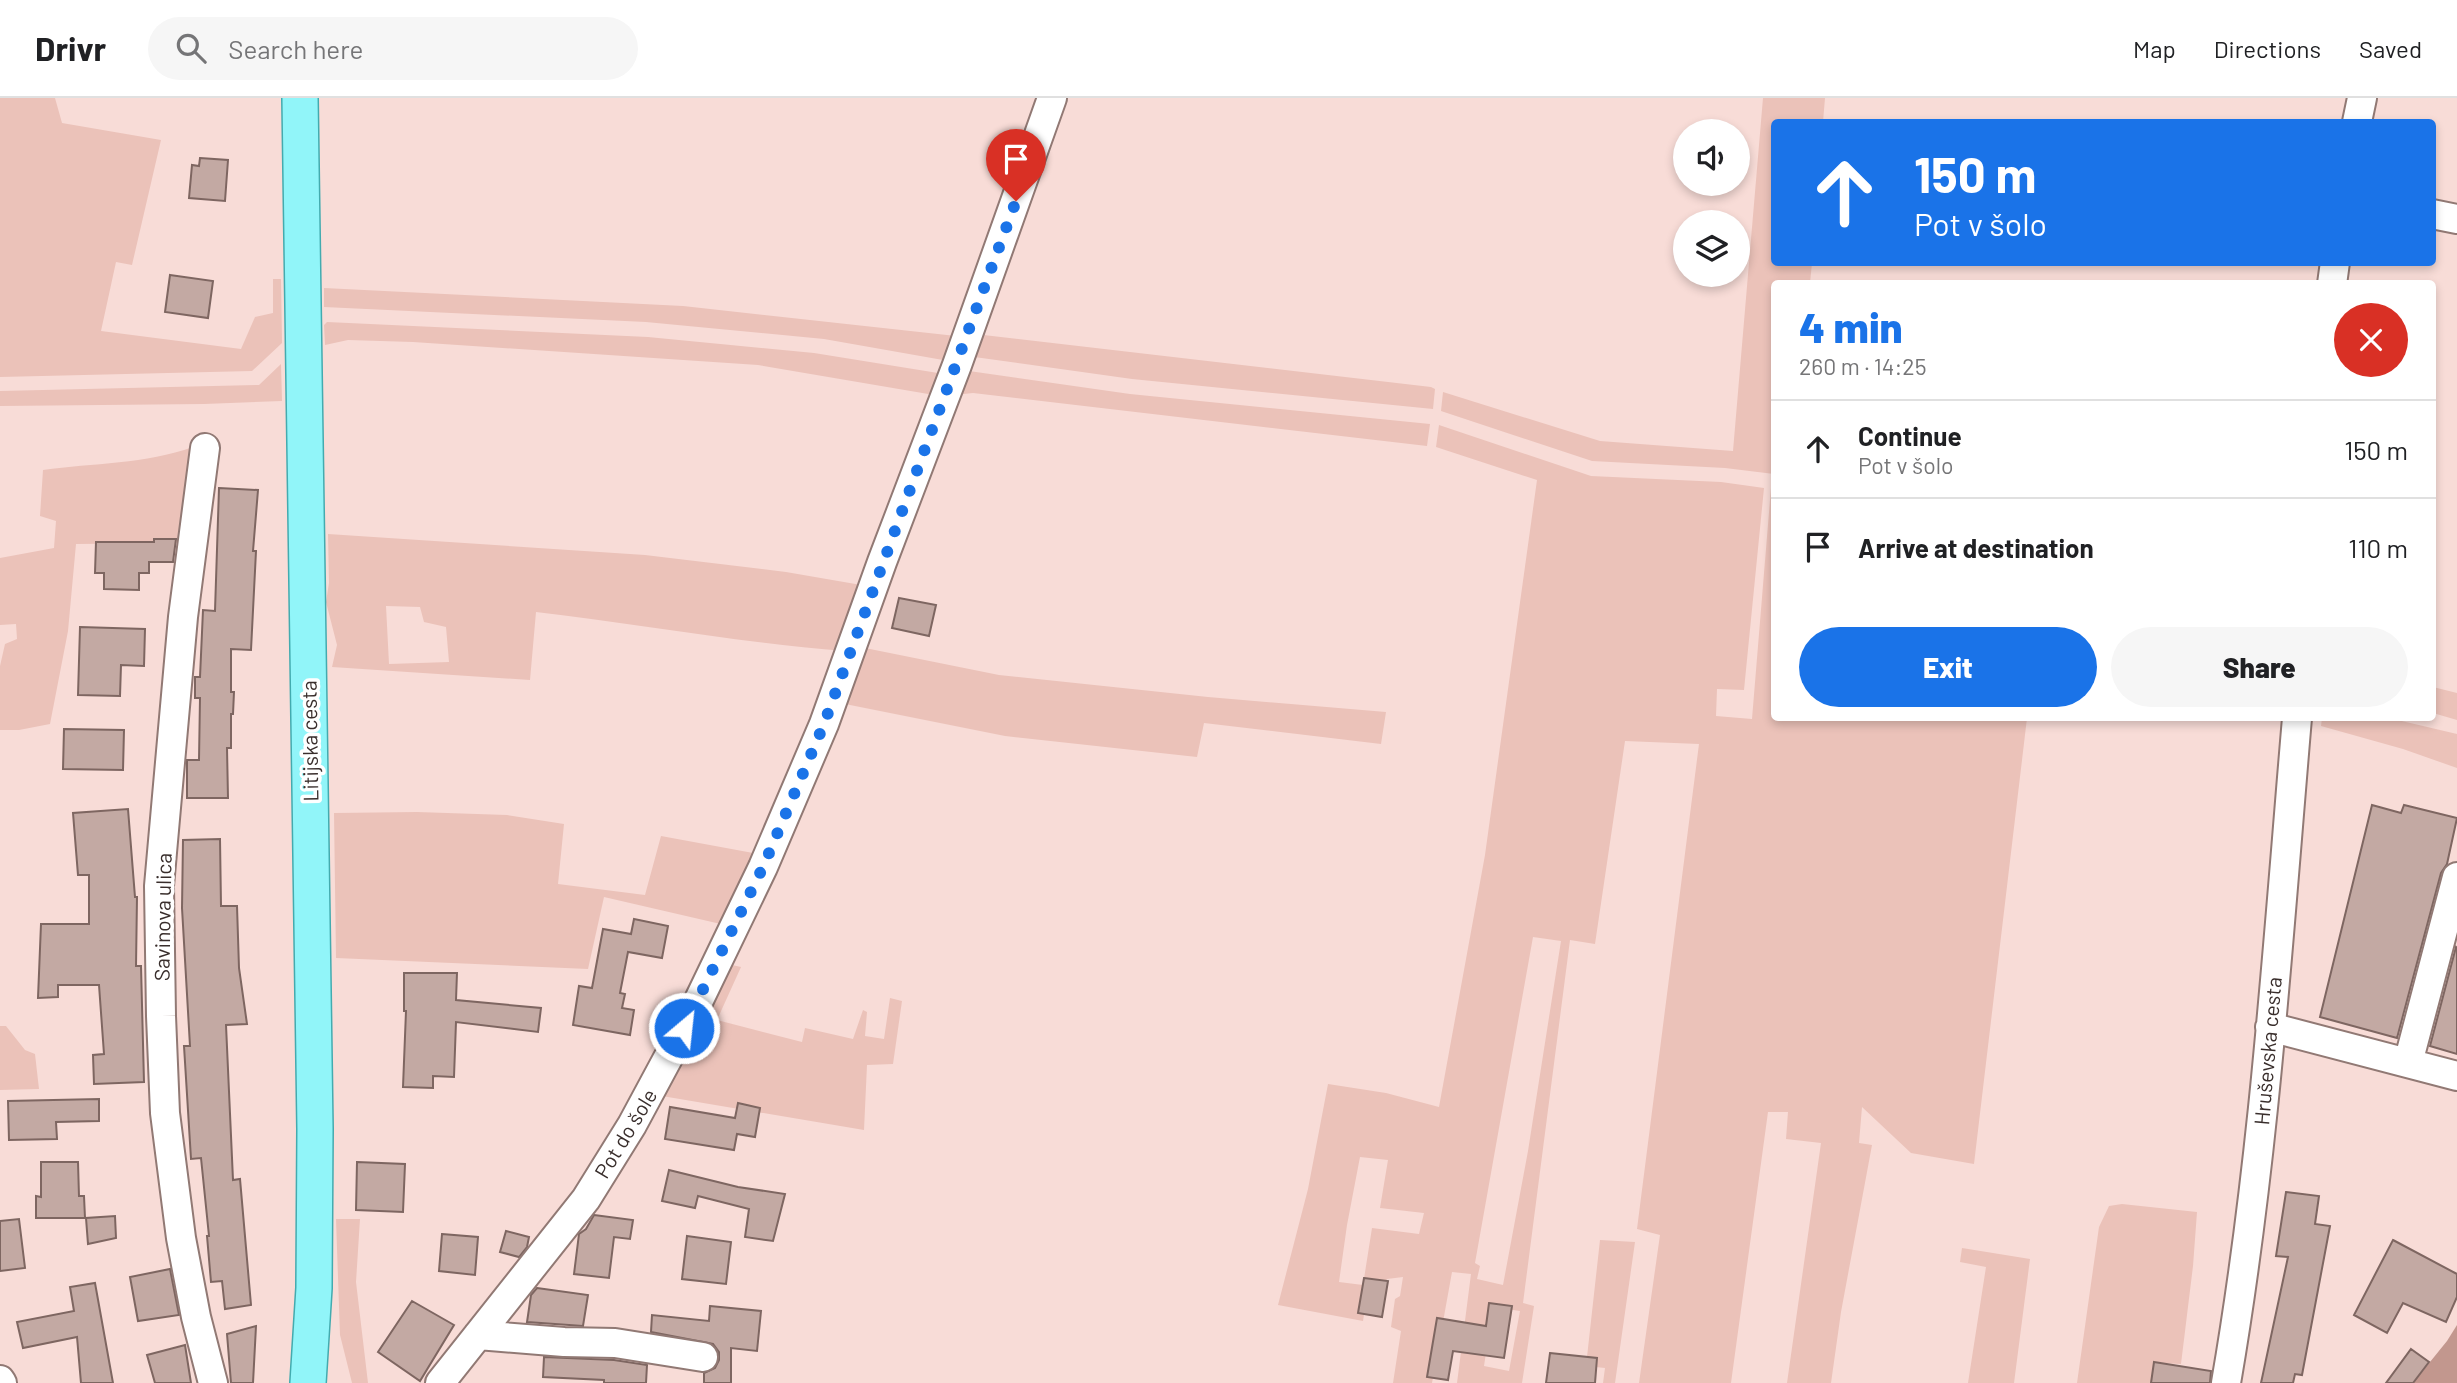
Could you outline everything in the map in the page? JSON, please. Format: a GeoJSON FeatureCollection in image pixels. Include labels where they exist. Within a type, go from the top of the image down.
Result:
{"type":"FeatureCollection","features":[{"type":"Feature","properties":{"kind":"main road","name":"Litijska cesta"},"geometry":{"type":"LineString","coordinates":[[300,98],[315,1129],[314,1288],[308,1383]]}},
{"type":"Feature","properties":{"kind":"street","name":"Pot do šole"},"geometry":{"type":"LineString","coordinates":[[440,1383],[586,1199],[632,1125],[697,1004],[763,867],[824,724],[967,339],[1052,98]]}},
{"type":"Feature","properties":{"kind":"street"},"geometry":{"type":"LineString","coordinates":[[2358,119],[2362,98]]}},
{"type":"Feature","properties":{"kind":"street"},"geometry":{"type":"LineString","coordinates":[[2436,215],[2457,219]]}},
{"type":"Feature","properties":{"kind":"street","name":"Savinova ulica"},"geometry":{"type":"LineString","coordinates":[[205,448],[183,617],[159,886],[165,1113],[181,1238],[196,1317],[213,1383]]}},
{"type":"Feature","properties":{"kind":"street","name":"Hruševska cesta"},"geometry":{"type":"LineString","coordinates":[[2226,1383],[2246,1255],[2270,1027],[2297,721]]}},
{"type":"Feature","properties":{"kind":"street"},"geometry":{"type":"LineString","coordinates":[[2408,1063],[2457,877]]}},
{"type":"Feature","properties":{"kind":"street"},"geometry":{"type":"LineString","coordinates":[[2270,1027],[2457,1076]]}},
{"type":"Feature","properties":{"kind":"street"},"geometry":{"type":"LineString","coordinates":[[478,1335],[615,1343],[702,1357]]}},
{"type":"Feature","properties":{"kind":"shaded area"},"geometry":{"type":"Polygon","coordinates":[[[0,98],[55,98],[62,123],[161,140],[132,265],[116,262],[101,331],[241,349],[255,317],[273,313],[273,279],[281,279],[282,343],[252,371],[0,377],[0,98]]]}},
{"type":"Feature","properties":{"kind":"shaded area"},"geometry":{"type":"Polygon","coordinates":[[[1763,98],[1825,98],[1823,119],[1771,119],[1771,266],[1812,266],[1810,280],[1771,280],[1771,474],[1725,468],[1592,461],[1441,411],[1443,392],[1600,441],[1733,451],[1747,287],[1750,287],[1750,251],[1763,98]]]}},
{"type":"Feature","properties":{"kind":"shaded area"},"geometry":{"type":"Polygon","coordinates":[[[324,288],[683,306],[956,336],[948,359],[943,360],[824,339],[646,322],[324,307],[324,288]]]}},
{"type":"Feature","properties":{"kind":"shaded area"},"geometry":{"type":"Polygon","coordinates":[[[327,322],[648,337],[814,353],[938,373],[942,377],[940,396],[758,365],[413,342],[348,340],[325,345],[324,325],[327,322]]]}},
{"type":"Feature","properties":{"kind":"shaded area"},"geometry":{"type":"Polygon","coordinates":[[[975,334],[1431,387],[1435,389],[1433,409],[1132,379],[967,356],[975,334]]]}},
{"type":"Feature","properties":{"kind":"shaded area"},"geometry":{"type":"Polygon","coordinates":[[[281,364],[282,401],[0,406],[0,391],[259,385],[281,364]]]}},
{"type":"Feature","properties":{"kind":"shaded area"},"geometry":{"type":"Polygon","coordinates":[[[969,371],[1130,394],[1430,424],[1427,446],[973,393],[954,395],[969,371]]]}},
{"type":"Feature","properties":{"kind":"shaded area"},"geometry":{"type":"Polygon","coordinates":[[[1439,425],[1591,476],[1721,482],[1764,488],[1744,690],[1717,689],[1716,716],[1752,719],[1771,488],[1771,721],[2027,721],[1974,1164],[1911,1153],[1862,1107],[1859,1143],[1872,1145],[1841,1312],[1831,1383],[1787,1383],[1821,1143],[1786,1139],[1788,1112],[1768,1112],[1731,1383],[1639,1383],[1660,1235],[1637,1229],[1699,744],[1625,741],[1595,944],[1570,940],[1523,1303],[1534,1306],[1522,1383],[1457,1383],[1471,1274],[1452,1272],[1432,1383],[1393,1383],[1401,1331],[1391,1327],[1395,1299],[1400,1296],[1403,1277],[1387,1279],[1383,1284],[1369,1283],[1363,1321],[1278,1305],[1308,1189],[1328,1084],[1386,1093],[1439,1107],[1485,855],[1537,480],[1436,447],[1439,425]],[[1533,937],[1475,1263],[1480,1266],[1477,1279],[1503,1285],[1528,1151],[1561,941],[1533,937]],[[1360,1157],[1339,1282],[1363,1285],[1372,1228],[1419,1234],[1424,1213],[1380,1208],[1388,1160],[1360,1157]],[[1493,1307],[1484,1366],[1509,1371],[1520,1311],[1493,1307]]]}},
{"type":"Feature","properties":{"kind":"shaded area"},"geometry":{"type":"Polygon","coordinates":[[[193,447],[181,543],[76,544],[68,631],[50,724],[19,730],[0,730],[0,666],[5,644],[17,639],[16,624],[0,625],[0,558],[54,548],[56,521],[40,516],[43,470],[138,460],[193,447]]]}},
{"type":"Feature","properties":{"kind":"shaded area"},"geometry":{"type":"Polygon","coordinates":[[[328,534],[645,555],[786,572],[867,586],[845,651],[536,612],[530,680],[332,667],[337,645],[326,602],[329,583],[328,534]],[[386,606],[389,664],[449,662],[446,627],[424,622],[420,607],[386,606]]]}},
{"type":"Feature","properties":{"kind":"shaded area"},"geometry":{"type":"Polygon","coordinates":[[[860,647],[999,675],[1386,712],[1381,744],[1204,723],[1197,757],[1005,736],[840,703],[860,647]]]}},
{"type":"Feature","properties":{"kind":"shaded area"},"geometry":{"type":"Polygon","coordinates":[[[2436,688],[2457,693],[2457,720],[2436,714],[2436,688]]]}},
{"type":"Feature","properties":{"kind":"shaded area"},"geometry":{"type":"Polygon","coordinates":[[[2322,721],[2402,721],[2457,734],[2457,768],[2403,749],[2321,726],[2322,721]]]}},
{"type":"Feature","properties":{"kind":"shaded area"},"geometry":{"type":"Polygon","coordinates":[[[334,813],[507,815],[564,824],[558,884],[645,895],[661,836],[769,856],[738,928],[604,897],[588,969],[336,958],[334,813]]]}},
{"type":"Feature","properties":{"kind":"shaded area"},"geometry":{"type":"Polygon","coordinates":[[[732,965],[741,967],[717,1020],[802,1042],[805,1028],[853,1039],[863,1010],[867,1012],[865,1036],[884,1039],[890,998],[902,1001],[893,1064],[867,1065],[864,1130],[662,1096],[732,965]]]}},
{"type":"Feature","properties":{"kind":"shaded area"},"geometry":{"type":"Polygon","coordinates":[[[0,1026],[6,1026],[25,1050],[35,1054],[39,1089],[0,1090],[0,1026]]]}},
{"type":"Feature","properties":{"kind":"shaded area"},"geometry":{"type":"Polygon","coordinates":[[[2122,1204],[2197,1212],[2181,1364],[2161,1363],[2157,1383],[2077,1383],[2099,1227],[2109,1206],[2122,1204]]]}},
{"type":"Feature","properties":{"kind":"shaded area"},"geometry":{"type":"Polygon","coordinates":[[[336,1219],[360,1219],[356,1282],[368,1383],[352,1383],[340,1335],[336,1219]]]}},
{"type":"Feature","properties":{"kind":"shaded area"},"geometry":{"type":"Polygon","coordinates":[[[1600,1240],[1635,1242],[1615,1383],[1603,1383],[1605,1368],[1586,1366],[1600,1240]]]}},
{"type":"Feature","properties":{"kind":"shaded area"},"geometry":{"type":"Polygon","coordinates":[[[1962,1248],[2030,1259],[2014,1383],[1968,1383],[1986,1267],[1960,1262],[1962,1248]]]}},
{"type":"Feature","properties":{"kind":"shaded area"},"geometry":{"type":"Polygon","coordinates":[[[2457,1325],[2457,1383],[2413,1383],[2447,1341],[2457,1325]]]}},
{"type":"Feature","properties":{"kind":"building"},"geometry":{"type":"Polygon","coordinates":[[[200,158],[228,160],[225,201],[189,198],[192,165],[199,166],[200,158]]]}},
{"type":"Feature","properties":{"kind":"building"},"geometry":{"type":"Polygon","coordinates":[[[170,275],[213,281],[208,318],[165,312],[170,275]]]}},
{"type":"Feature","properties":{"kind":"building"},"geometry":{"type":"Polygon","coordinates":[[[219,488],[258,490],[253,551],[256,551],[251,650],[231,649],[231,692],[234,692],[231,748],[227,748],[228,798],[187,798],[187,760],[199,760],[200,698],[195,698],[195,677],[200,677],[203,610],[215,611],[219,488]]]}},
{"type":"Feature","properties":{"kind":"building"},"geometry":{"type":"Polygon","coordinates":[[[154,539],[176,539],[173,562],[149,562],[149,573],[139,573],[139,590],[104,589],[104,573],[95,573],[96,542],[154,542],[154,539]]]}},
{"type":"Feature","properties":{"kind":"building"},"geometry":{"type":"Polygon","coordinates":[[[899,598],[936,605],[929,636],[892,628],[899,598]]]}},
{"type":"Feature","properties":{"kind":"building"},"geometry":{"type":"Polygon","coordinates":[[[80,627],[145,629],[144,666],[121,665],[120,696],[78,695],[80,627]]]}},
{"type":"Feature","properties":{"kind":"building"},"geometry":{"type":"Polygon","coordinates":[[[64,729],[124,730],[123,770],[63,769],[64,729]]]}},
{"type":"Feature","properties":{"kind":"building"},"geometry":{"type":"Polygon","coordinates":[[[2372,805],[2401,813],[2404,805],[2457,818],[2447,864],[2441,873],[2397,1038],[2320,1017],[2372,805]]]}},
{"type":"Feature","properties":{"kind":"building"},"geometry":{"type":"Polygon","coordinates":[[[128,809],[137,897],[136,966],[141,966],[144,1082],[94,1084],[93,1055],[104,1054],[99,985],[58,985],[58,997],[38,998],[41,924],[89,924],[89,875],[78,875],[73,813],[128,809]]]}},
{"type":"Feature","properties":{"kind":"building"},"geometry":{"type":"Polygon","coordinates":[[[220,839],[221,906],[237,906],[239,968],[247,1024],[226,1025],[233,1180],[240,1179],[251,1305],[225,1309],[222,1281],[211,1282],[201,1158],[191,1159],[184,1046],[190,1046],[182,908],[183,840],[220,839]]]}},
{"type":"Feature","properties":{"kind":"building"},"geometry":{"type":"Polygon","coordinates":[[[634,919],[668,926],[662,958],[628,952],[620,993],[625,994],[622,1008],[634,1010],[630,1035],[573,1025],[579,986],[592,988],[603,929],[631,934],[634,919]]]}},
{"type":"Feature","properties":{"kind":"building"},"geometry":{"type":"Polygon","coordinates":[[[2457,948],[2457,1054],[2430,1046],[2457,948]]]}},
{"type":"Feature","properties":{"kind":"building"},"geometry":{"type":"Polygon","coordinates":[[[404,973],[457,973],[456,1000],[541,1008],[538,1032],[456,1022],[454,1077],[433,1076],[433,1088],[403,1087],[406,1011],[404,973]]]}},
{"type":"Feature","properties":{"kind":"building"},"geometry":{"type":"Polygon","coordinates":[[[99,1099],[99,1121],[56,1122],[57,1139],[9,1140],[8,1101],[99,1099]]]}},
{"type":"Feature","properties":{"kind":"building"},"geometry":{"type":"Polygon","coordinates":[[[738,1103],[760,1108],[755,1137],[737,1134],[734,1150],[665,1139],[670,1107],[735,1118],[738,1103]]]}},
{"type":"Feature","properties":{"kind":"building"},"geometry":{"type":"Polygon","coordinates":[[[41,1162],[78,1162],[79,1196],[84,1196],[85,1218],[36,1218],[36,1196],[41,1197],[41,1162]]]}},
{"type":"Feature","properties":{"kind":"building"},"geometry":{"type":"Polygon","coordinates":[[[357,1162],[405,1164],[403,1212],[356,1210],[357,1162]]]}},
{"type":"Feature","properties":{"kind":"building"},"geometry":{"type":"Polygon","coordinates":[[[669,1170],[738,1187],[785,1194],[773,1241],[745,1237],[749,1209],[698,1196],[695,1208],[662,1201],[669,1170]]]}},
{"type":"Feature","properties":{"kind":"building"},"geometry":{"type":"Polygon","coordinates":[[[2286,1192],[2319,1196],[2315,1224],[2330,1226],[2302,1375],[2295,1374],[2293,1383],[2261,1383],[2288,1257],[2276,1256],[2286,1192]]]}},
{"type":"Feature","properties":{"kind":"building"},"geometry":{"type":"Polygon","coordinates":[[[594,1215],[633,1220],[630,1239],[614,1237],[609,1278],[574,1274],[579,1234],[586,1229],[594,1215]]]}},
{"type":"Feature","properties":{"kind":"building"},"geometry":{"type":"Polygon","coordinates":[[[115,1216],[116,1238],[88,1244],[86,1218],[115,1216]]]}},
{"type":"Feature","properties":{"kind":"building"},"geometry":{"type":"Polygon","coordinates":[[[19,1219],[25,1268],[0,1271],[0,1221],[19,1219]]]}},
{"type":"Feature","properties":{"kind":"building"},"geometry":{"type":"Polygon","coordinates":[[[506,1231],[529,1237],[527,1247],[519,1257],[500,1252],[506,1231]]]}},
{"type":"Feature","properties":{"kind":"building"},"geometry":{"type":"Polygon","coordinates":[[[442,1234],[478,1237],[475,1275],[439,1271],[442,1234]]]}},
{"type":"Feature","properties":{"kind":"building"},"geometry":{"type":"Polygon","coordinates":[[[687,1236],[731,1242],[726,1284],[682,1279],[687,1236]]]}},
{"type":"Feature","properties":{"kind":"building"},"geometry":{"type":"Polygon","coordinates":[[[2393,1240],[2457,1274],[2457,1297],[2446,1322],[2403,1303],[2387,1333],[2354,1315],[2393,1240]]]}},
{"type":"Feature","properties":{"kind":"building"},"geometry":{"type":"Polygon","coordinates":[[[170,1269],[179,1315],[138,1321],[130,1277],[170,1269]]]}},
{"type":"Feature","properties":{"kind":"building"},"geometry":{"type":"Polygon","coordinates":[[[1364,1278],[1388,1281],[1382,1317],[1358,1313],[1364,1278]]]}},
{"type":"Feature","properties":{"kind":"building"},"geometry":{"type":"Polygon","coordinates":[[[95,1283],[113,1383],[81,1383],[77,1337],[23,1348],[17,1322],[74,1311],[70,1287],[95,1283]]]}},
{"type":"Feature","properties":{"kind":"building"},"geometry":{"type":"Polygon","coordinates":[[[537,1288],[588,1295],[583,1326],[527,1322],[531,1295],[537,1288]]]}},
{"type":"Feature","properties":{"kind":"building"},"geometry":{"type":"Polygon","coordinates":[[[412,1301],[454,1325],[420,1381],[378,1352],[412,1301]]]}},
{"type":"Feature","properties":{"kind":"building"},"geometry":{"type":"Polygon","coordinates":[[[1489,1303],[1512,1306],[1504,1358],[1453,1351],[1448,1380],[1427,1377],[1437,1318],[1486,1326],[1489,1303]]]}},
{"type":"Feature","properties":{"kind":"building"},"geometry":{"type":"Polygon","coordinates":[[[710,1306],[761,1311],[757,1351],[731,1348],[731,1383],[704,1383],[704,1373],[715,1368],[719,1360],[719,1352],[713,1344],[651,1332],[652,1315],[709,1321],[710,1306]]]}},
{"type":"Feature","properties":{"kind":"building"},"geometry":{"type":"Polygon","coordinates":[[[256,1326],[253,1383],[231,1383],[227,1334],[256,1326]]]}},
{"type":"Feature","properties":{"kind":"building"},"geometry":{"type":"Polygon","coordinates":[[[185,1345],[191,1383],[155,1383],[147,1355],[185,1345]]]}},
{"type":"Feature","properties":{"kind":"building"},"geometry":{"type":"Polygon","coordinates":[[[2411,1349],[2429,1362],[2413,1383],[2386,1383],[2411,1349]]]}},
{"type":"Feature","properties":{"kind":"building"},"geometry":{"type":"Polygon","coordinates":[[[1550,1353],[1597,1358],[1595,1383],[1546,1383],[1550,1353]]]}},
{"type":"Feature","properties":{"kind":"building"},"geometry":{"type":"Polygon","coordinates":[[[544,1357],[614,1360],[647,1365],[646,1383],[604,1383],[604,1380],[543,1377],[544,1357]]]}},
{"type":"Feature","properties":{"kind":"building"},"geometry":{"type":"Polygon","coordinates":[[[2154,1362],[2211,1371],[2210,1383],[2151,1383],[2154,1362]]]}},
{"type":"Feature","properties":{"kind":"route"},"geometry":{"type":"LineString","coordinates":[[684,1028],[763,867],[824,724],[1016,201]]}}]}
